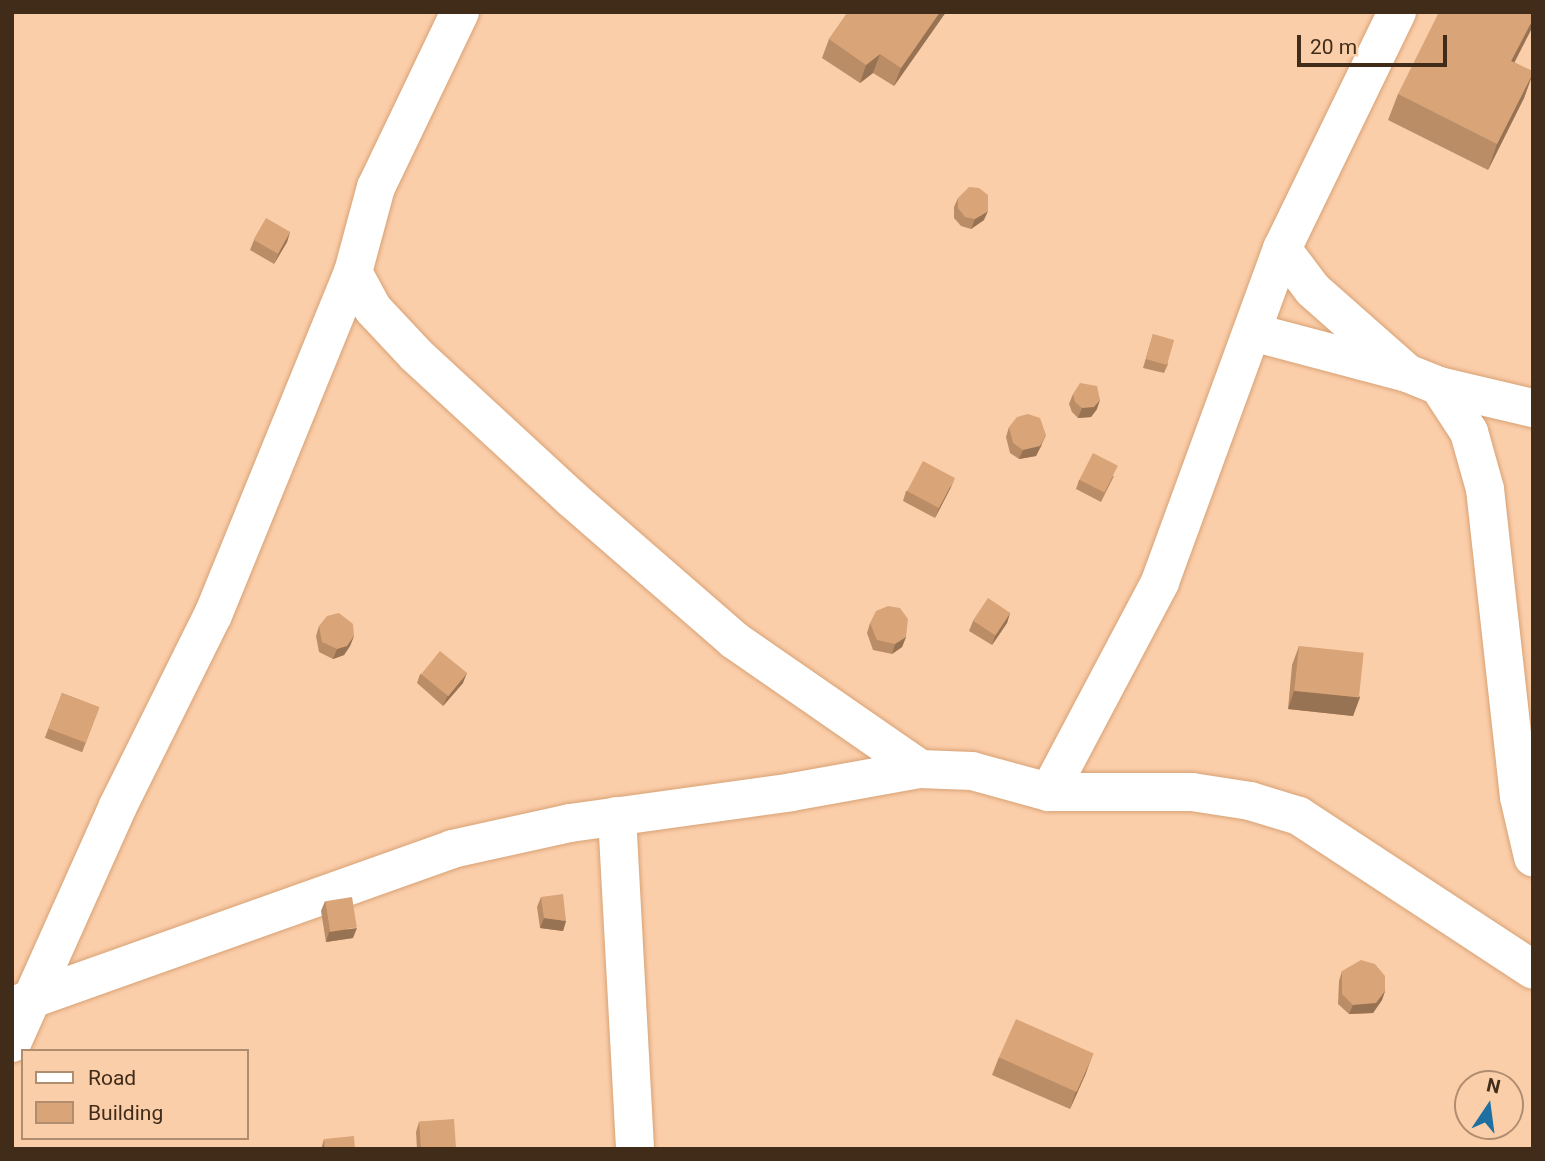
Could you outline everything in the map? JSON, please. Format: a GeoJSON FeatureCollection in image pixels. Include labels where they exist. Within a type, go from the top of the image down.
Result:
{"type":"FeatureCollection","features":[{"type":"Feature","properties":{"kind":"street"},"geometry":{"type":"LineString","coordinates":[[12,1043],[24,1001],[213,615],[353,272],[376,187],[460,12]]}},
{"type":"Feature","properties":{"kind":"street"},"geometry":{"type":"LineString","coordinates":[[1049,792],[1160,582],[1282,249],[1397,12]]}},
{"type":"Feature","properties":{"kind":"street"},"geometry":{"type":"LineString","coordinates":[[1282,249],[1313,290],[1423,380],[1469,432],[1485,489],[1519,797],[1533,857]]}},
{"type":"Feature","properties":{"kind":"street"},"geometry":{"type":"LineString","coordinates":[[353,272],[373,309],[416,355],[572,499],[734,640],[920,769]]}},
{"type":"Feature","properties":{"kind":"street"},"geometry":{"type":"LineString","coordinates":[[1252,332],[1533,408]]}},
{"type":"Feature","properties":{"kind":"street"},"geometry":{"type":"LineString","coordinates":[[24,1001],[452,849],[617,816],[792,792],[920,769],[972,771],[1049,792],[1192,792],[1250,801],[1299,816],[1533,970]]}},
{"type":"Feature","properties":{"kind":"street"},"geometry":{"type":"LineString","coordinates":[[617,816],[635,1149]]}},
{"type":"Feature","properties":{"kind":"building"},"geometry":{"type":"Polygon","coordinates":[[[848,12],[940,12],[901,68],[880,54],[866,65],[829,39],[848,12]]]}},
{"type":"Feature","properties":{"kind":"building"},"geometry":{"type":"Polygon","coordinates":[[[1439,12],[1533,12],[1533,19],[1511,61],[1533,73],[1497,144],[1398,94],[1439,12]]]}},
{"type":"Feature","properties":{"kind":"building"},"geometry":{"type":"Polygon","coordinates":[[[969,187],[979,188],[988,195],[988,211],[975,219],[965,217],[958,208],[958,198],[969,187]]]}},
{"type":"Feature","properties":{"kind":"building"},"geometry":{"type":"Polygon","coordinates":[[[266,218],[290,232],[278,254],[254,240],[266,218]]]}},
{"type":"Feature","properties":{"kind":"building"},"geometry":{"type":"Polygon","coordinates":[[[1153,334],[1174,340],[1167,365],[1146,359],[1153,334]]]}},
{"type":"Feature","properties":{"kind":"building"},"geometry":{"type":"Polygon","coordinates":[[[1080,383],[1097,386],[1100,400],[1094,407],[1082,408],[1075,402],[1073,394],[1080,383]]]}},
{"type":"Feature","properties":{"kind":"building"},"geometry":{"type":"Polygon","coordinates":[[[1028,414],[1040,418],[1046,435],[1040,446],[1023,450],[1013,443],[1009,427],[1017,417],[1028,414]]]}},
{"type":"Feature","properties":{"kind":"building"},"geometry":{"type":"Polygon","coordinates":[[[1093,453],[1118,466],[1104,492],[1079,480],[1093,453]]]}},
{"type":"Feature","properties":{"kind":"building"},"geometry":{"type":"Polygon","coordinates":[[[923,461],[955,478],[939,508],[907,491],[923,461]]]}},
{"type":"Feature","properties":{"kind":"building"},"geometry":{"type":"Polygon","coordinates":[[[988,598],[1010,613],[995,635],[973,620],[988,598]]]}},
{"type":"Feature","properties":{"kind":"building"},"geometry":{"type":"Polygon","coordinates":[[[888,606],[900,608],[908,619],[906,637],[895,644],[877,640],[870,623],[876,611],[888,606]]]}},
{"type":"Feature","properties":{"kind":"building"},"geometry":{"type":"Polygon","coordinates":[[[339,613],[353,624],[354,636],[347,646],[337,649],[322,642],[319,626],[327,616],[339,613]]]}},
{"type":"Feature","properties":{"kind":"building"},"geometry":{"type":"Polygon","coordinates":[[[1299,646],[1364,653],[1359,698],[1294,691],[1299,646]]]}},
{"type":"Feature","properties":{"kind":"building"},"geometry":{"type":"Polygon","coordinates":[[[440,651],[467,673],[448,696],[421,674],[440,651]]]}},
{"type":"Feature","properties":{"kind":"building"},"geometry":{"type":"Polygon","coordinates":[[[62,693],[99,707],[86,743],[48,728],[62,693]]]}},
{"type":"Feature","properties":{"kind":"building"},"geometry":{"type":"Polygon","coordinates":[[[563,894],[566,921],[544,918],[541,897],[563,894]]]}},
{"type":"Feature","properties":{"kind":"building"},"geometry":{"type":"Polygon","coordinates":[[[352,897],[357,928],[330,932],[325,901],[352,897]]]}},
{"type":"Feature","properties":{"kind":"building"},"geometry":{"type":"Polygon","coordinates":[[[1361,960],[1375,964],[1385,976],[1385,991],[1376,1003],[1353,1005],[1342,994],[1342,971],[1361,960]]]}},
{"type":"Feature","properties":{"kind":"building"},"geometry":{"type":"Polygon","coordinates":[[[1016,1019],[1094,1054],[1077,1092],[999,1057],[1016,1019]]]}},
{"type":"Feature","properties":{"kind":"building"},"geometry":{"type":"Polygon","coordinates":[[[454,1119],[456,1149],[421,1149],[419,1121],[454,1119]]]}},
{"type":"Feature","properties":{"kind":"building"},"geometry":{"type":"Polygon","coordinates":[[[354,1136],[355,1149],[325,1149],[324,1139],[354,1136]]]}}]}
